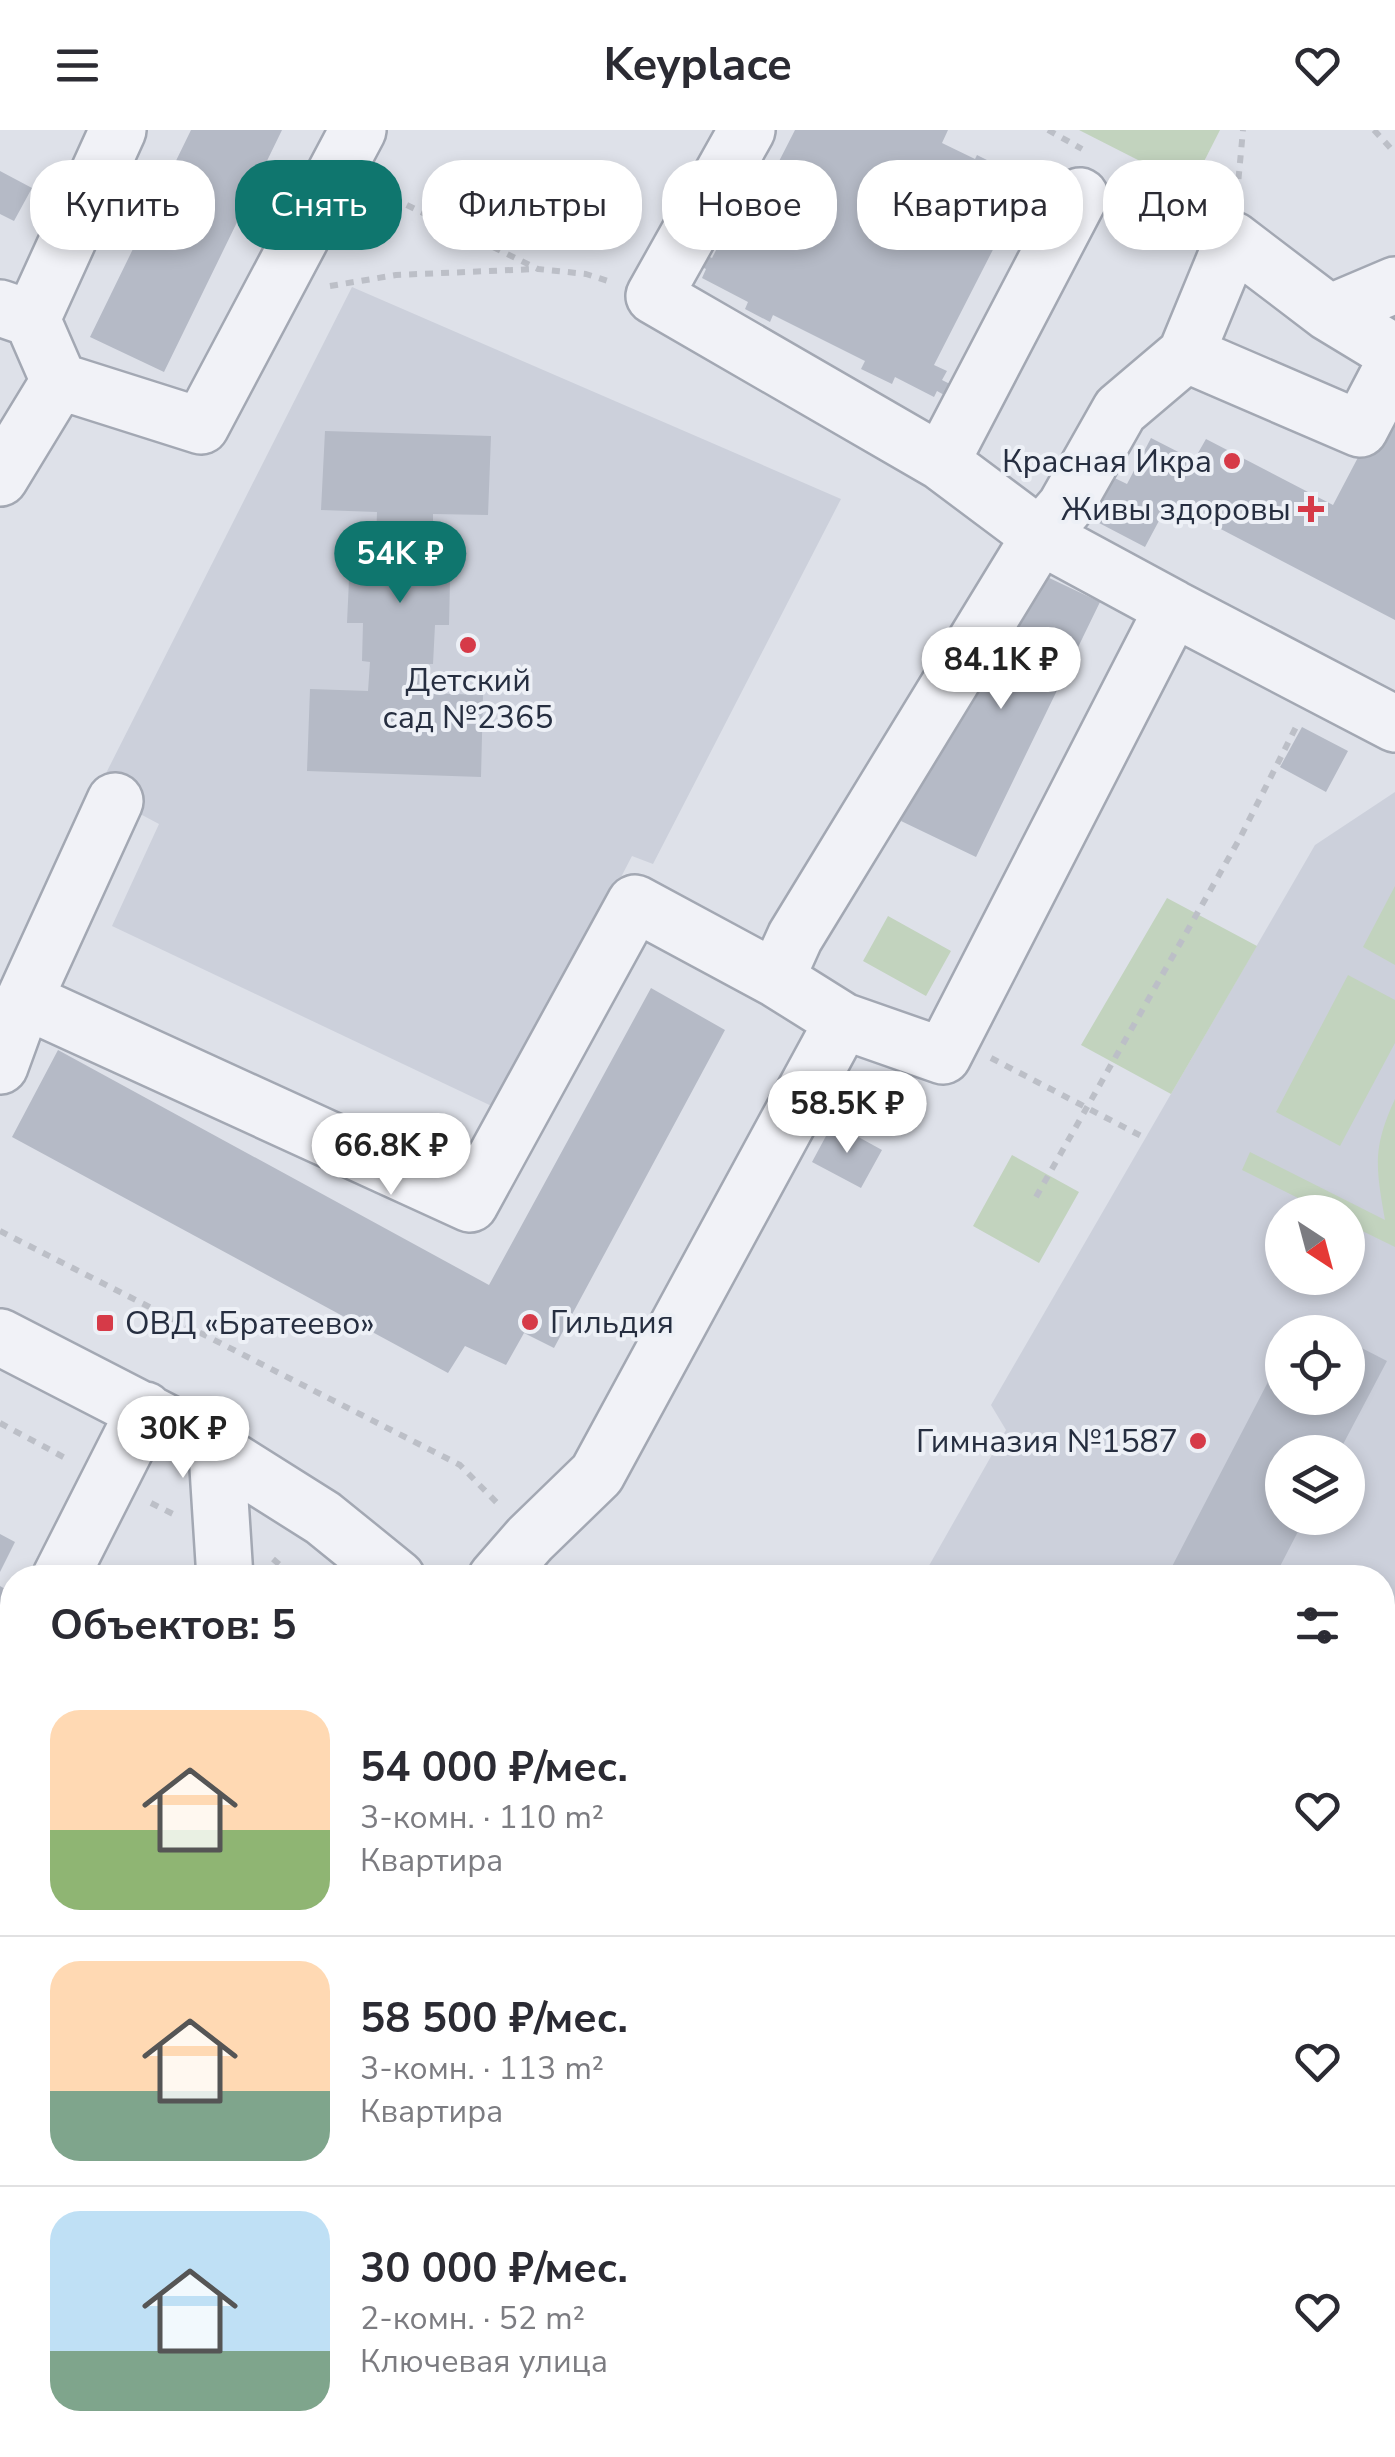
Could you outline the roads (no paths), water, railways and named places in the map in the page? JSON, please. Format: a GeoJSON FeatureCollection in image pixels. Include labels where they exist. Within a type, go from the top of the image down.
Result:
{"type":"FeatureCollection","features":[{"type":"Feature","properties":{"kind":"street"},"geometry":{"type":"LineString","coordinates":[[118,130],[16,314],[59,381],[201,426],[347,150]]}},
{"type":"Feature","properties":{"kind":"street"},"geometry":{"type":"LineString","coordinates":[[747,130],[654,296],[941,462],[1040,536],[1395,724]]}},
{"type":"Feature","properties":{"kind":"street"},"geometry":{"type":"LineString","coordinates":[[941,462],[1093,171]]}},
{"type":"Feature","properties":{"kind":"street"},"geometry":{"type":"LineString","coordinates":[[776,980],[795,937],[1040,536],[1065,506],[1120,410],[1186,354],[1233,240],[1330,313],[1395,353]]}},
{"type":"Feature","properties":{"kind":"street"},"geometry":{"type":"LineString","coordinates":[[1330,313],[1395,285]]}},
{"type":"Feature","properties":{"kind":"street"},"geometry":{"type":"LineString","coordinates":[[1186,354],[1360,428],[1395,362]]}},
{"type":"Feature","properties":{"kind":"street"},"geometry":{"type":"LineString","coordinates":[[0,478],[59,381]]}},
{"type":"Feature","properties":{"kind":"street"},"geometry":{"type":"LineString","coordinates":[[24,1000],[470,1204],[634,903],[843,1021],[944,1056],[1172,608]]}},
{"type":"Feature","properties":{"kind":"street"},"geometry":{"type":"LineString","coordinates":[[0,1066],[24,1000],[116,801]]}},
{"type":"Feature","properties":{"kind":"street"},"geometry":{"type":"LineString","coordinates":[[513,1558],[597,1474],[843,1021]]}},
{"type":"Feature","properties":{"kind":"street"},"geometry":{"type":"LineString","coordinates":[[0,1337],[145,1410],[217,1452],[323,1518],[381,1565]]}},
{"type":"Feature","properties":{"kind":"street"},"geometry":{"type":"LineString","coordinates":[[67,1565],[145,1410]]}},
{"type":"Feature","properties":{"kind":"street"},"geometry":{"type":"LineString","coordinates":[[217,1452],[224,1565]]}},
{"type":"Feature","properties":{"kind":"place","name":"Красная Икра"},"geometry":{"type":"Point","coordinates":[1232,461]}},
{"type":"Feature","properties":{"kind":"place","name":"Живы здоровы"},"geometry":{"type":"Point","coordinates":[1311,509]}},
{"type":"Feature","properties":{"kind":"place","name":"Детский сад №2365"},"geometry":{"type":"Point","coordinates":[468,645]}},
{"type":"Feature","properties":{"kind":"place","name":"Гильдия"},"geometry":{"type":"Point","coordinates":[530,1322]}},
{"type":"Feature","properties":{"kind":"place","name":"ОВД «Братеево»"},"geometry":{"type":"Point","coordinates":[105,1323]}},
{"type":"Feature","properties":{"kind":"place","name":"Гимназия №1587"},"geometry":{"type":"Point","coordinates":[1198,1441]}}]}
